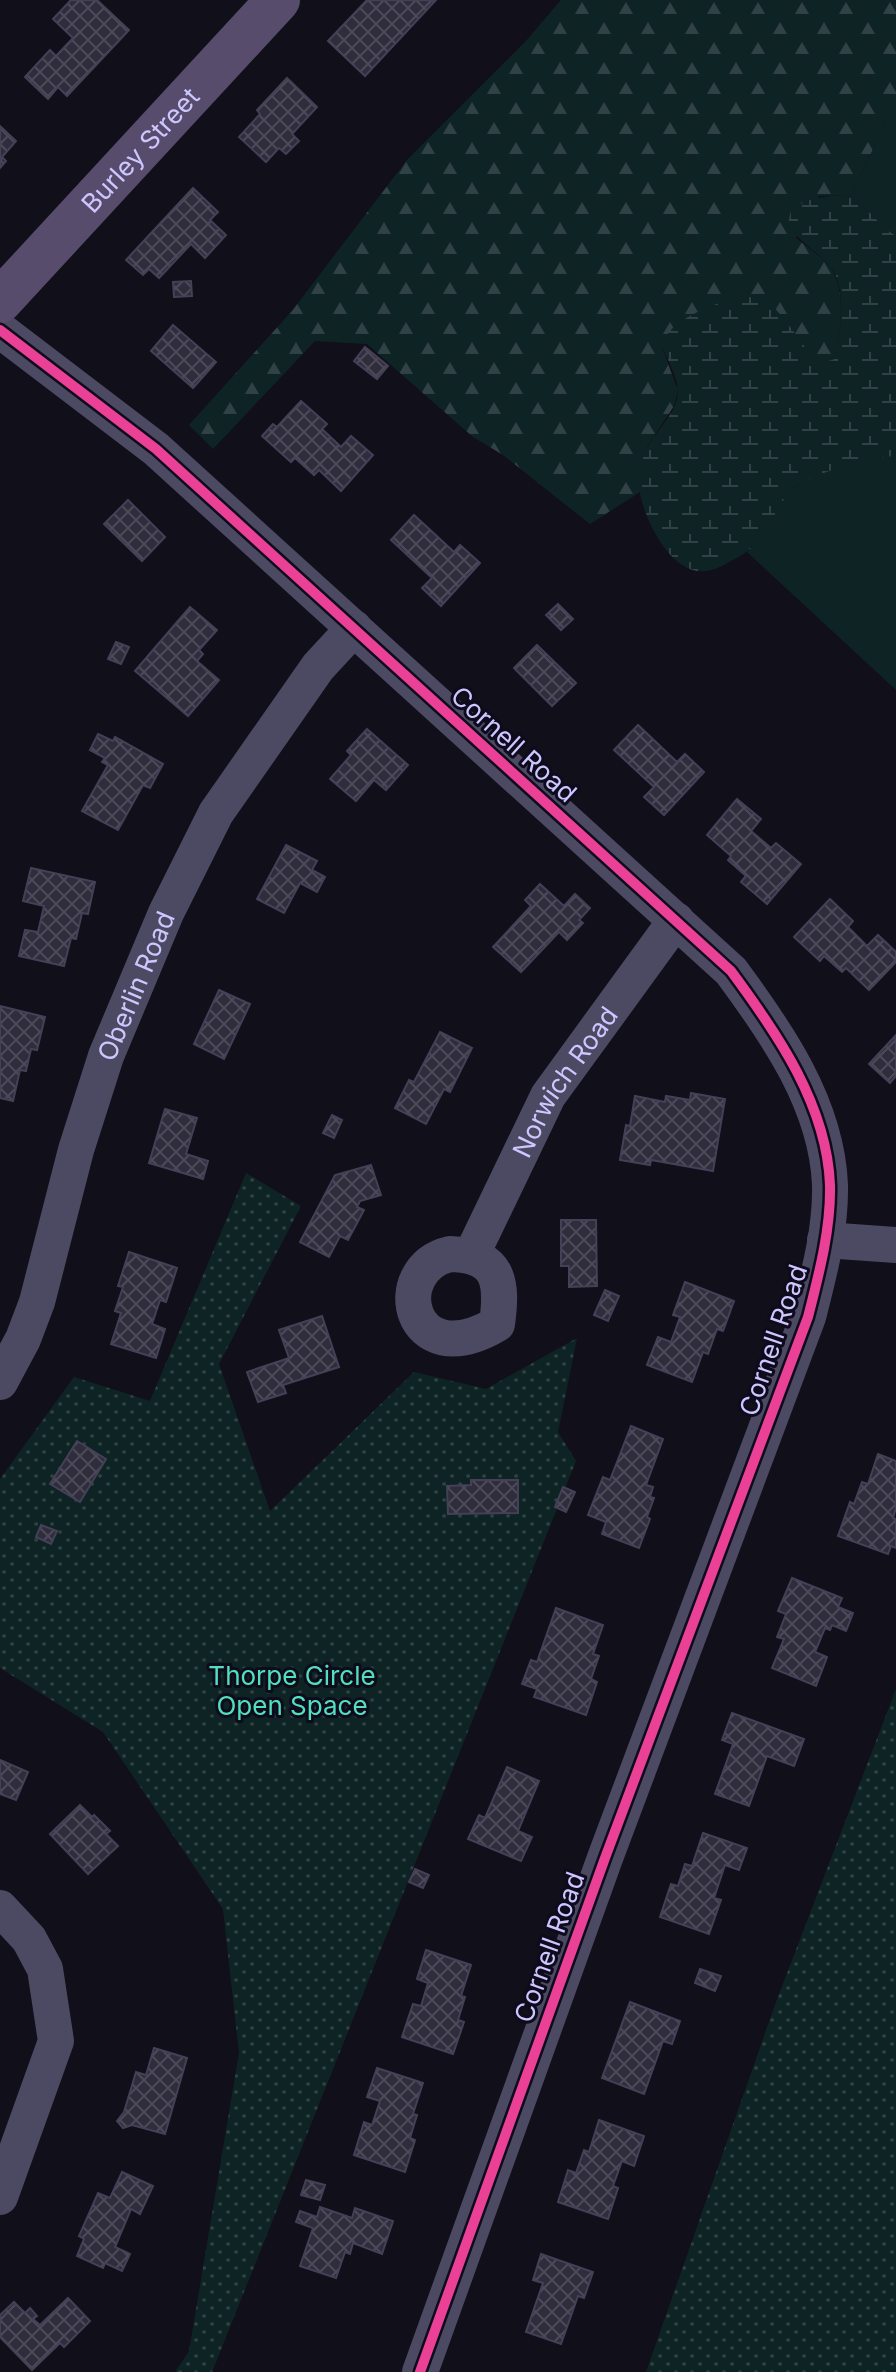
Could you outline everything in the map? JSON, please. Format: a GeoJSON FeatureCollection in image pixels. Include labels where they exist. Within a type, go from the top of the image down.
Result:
{"type":"FeatureCollection","features":[{"type":"Feature","properties":{"kind":"main road","name":"Burley Street"},"geometry":{"type":"LineString","coordinates":[[0,301],[278,0]]}},
{"type":"Feature","properties":{"kind":"street","name":"Cornell Road"},"geometry":{"type":"LineString","coordinates":[[0,330],[156,449],[731,971],[773,1028],[801,1082],[821,1132],[830,1185],[824,1255],[808,1317],[605,1858],[420,2372]]}},
{"type":"Feature","properties":{"kind":"street","name":"Oberlin Road"},"geometry":{"type":"LineString","coordinates":[[0,1382],[23,1339],[37,1302],[76,1150],[106,1056],[166,913],[216,813],[318,667],[354,628]]}},
{"type":"Feature","properties":{"kind":"street","name":"Norwich Road"},"geometry":{"type":"LineString","coordinates":[[472,1254],[548,1096],[676,920]]}},
{"type":"Feature","properties":{"kind":"street"},"geometry":{"type":"LineString","coordinates":[[825,1240],[896,1245]]}},
{"type":"Feature","properties":{"kind":"street"},"geometry":{"type":"LineString","coordinates":[[0,1908],[29,1939],[45,1969],[56,2041],[0,2197]]}},
{"type":"Feature","properties":{"kind":"green space"},"geometry":{"type":"Polygon","coordinates":[[[561,0],[896,0],[896,101],[851,195],[819,196],[796,238],[830,267],[839,287],[840,326],[833,361],[817,363],[768,302],[662,347],[678,391],[674,406],[648,445],[643,460],[640,492],[590,524],[503,455],[473,437],[367,344],[315,341],[213,449],[189,425],[292,311],[407,160],[526,41],[561,0]]]}},
{"type":"Feature","properties":{"kind":"green space"},"geometry":{"type":"Polygon","coordinates":[[[896,101],[896,236],[851,195],[896,101]]]}},
{"type":"Feature","properties":{"kind":"green space"},"geometry":{"type":"Polygon","coordinates":[[[851,195],[896,236],[896,456],[841,467],[799,484],[785,498],[757,542],[728,563],[706,571],[682,565],[671,556],[654,531],[640,493],[645,454],[673,410],[678,393],[675,375],[662,346],[664,339],[684,319],[713,305],[728,300],[756,298],[766,301],[778,312],[817,363],[833,360],[841,314],[837,278],[827,263],[788,225],[791,210],[806,202],[827,196],[851,195]]]}},
{"type":"Feature","properties":{"kind":"green space"},"geometry":{"type":"Polygon","coordinates":[[[881,456],[896,456],[896,690],[747,552],[760,538],[785,497],[798,484],[846,465],[881,456]]]}},
{"type":"Feature","properties":{"kind":"green space","name":"Thorpe Circle Open Space"},"geometry":{"type":"Polygon","coordinates":[[[246,1173],[301,1206],[219,1364],[270,1511],[414,1372],[486,1389],[577,1338],[558,1432],[576,1461],[212,2372],[175,2372],[189,2351],[239,2053],[223,1909],[103,1732],[0,1668],[0,1479],[74,1377],[150,1401],[246,1173]]]}},
{"type":"Feature","properties":{"kind":"green space"},"geometry":{"type":"Polygon","coordinates":[[[896,1689],[896,2372],[646,2372],[776,2002],[896,1689]]]}},
{"type":"Feature","properties":{"kind":"building"},"geometry":{"type":"Polygon","coordinates":[[[71,0],[97,0],[129,30],[67,96],[58,87],[48,99],[25,77],[50,50],[56,56],[73,38],[53,19],[71,0]]]}},
{"type":"Feature","properties":{"kind":"building"},"geometry":{"type":"Polygon","coordinates":[[[367,0],[436,0],[365,76],[328,41],[367,0]]]}},
{"type":"Feature","properties":{"kind":"building"},"geometry":{"type":"Polygon","coordinates":[[[287,78],[317,107],[292,134],[299,141],[286,154],[279,148],[266,162],[239,137],[260,114],[257,110],[287,78]]]}},
{"type":"Feature","properties":{"kind":"building"},"geometry":{"type":"Polygon","coordinates":[[[0,126],[16,141],[2,157],[6,161],[0,168],[0,126]]]}},
{"type":"Feature","properties":{"kind":"building"},"geometry":{"type":"Polygon","coordinates":[[[193,188],[218,212],[210,220],[226,235],[205,258],[191,244],[159,278],[149,269],[143,275],[126,260],[193,188]]]}},
{"type":"Feature","properties":{"kind":"building"},"geometry":{"type":"Polygon","coordinates":[[[191,281],[192,296],[174,297],[173,282],[191,281]]]}},
{"type":"Feature","properties":{"kind":"building"},"geometry":{"type":"Polygon","coordinates":[[[173,325],[216,362],[193,388],[151,351],[173,325]]]}},
{"type":"Feature","properties":{"kind":"building"},"geometry":{"type":"Polygon","coordinates":[[[365,347],[388,366],[377,379],[354,361],[365,347]]]}},
{"type":"Feature","properties":{"kind":"building"},"geometry":{"type":"Polygon","coordinates":[[[301,401],[327,424],[322,429],[341,447],[351,436],[373,455],[341,491],[319,470],[314,475],[295,458],[291,462],[262,436],[273,424],[277,427],[301,401]]]}},
{"type":"Feature","properties":{"kind":"building"},"geometry":{"type":"Polygon","coordinates":[[[128,500],[165,537],[142,561],[104,524],[128,500]]]}},
{"type":"Feature","properties":{"kind":"building"},"geometry":{"type":"Polygon","coordinates":[[[414,515],[454,552],[460,545],[480,563],[441,606],[422,588],[432,578],[391,540],[414,515]]]}},
{"type":"Feature","properties":{"kind":"building"},"geometry":{"type":"Polygon","coordinates":[[[558,604],[573,619],[561,630],[546,615],[558,604]]]}},
{"type":"Feature","properties":{"kind":"building"},"geometry":{"type":"Polygon","coordinates":[[[190,607],[217,630],[199,650],[203,654],[197,661],[219,680],[188,716],[135,671],[190,607]]]}},
{"type":"Feature","properties":{"kind":"building"},"geometry":{"type":"Polygon","coordinates":[[[116,642],[129,647],[121,664],[108,659],[116,642]]]}},
{"type":"Feature","properties":{"kind":"building"},"geometry":{"type":"Polygon","coordinates":[[[537,645],[576,683],[552,706],[514,668],[537,645]]]}},
{"type":"Feature","properties":{"kind":"building"},"geometry":{"type":"Polygon","coordinates":[[[638,725],[677,762],[685,754],[704,772],[664,815],[644,797],[654,787],[614,750],[638,725]]]}},
{"type":"Feature","properties":{"kind":"building"},"geometry":{"type":"Polygon","coordinates":[[[367,729],[408,765],[386,790],[374,780],[356,801],[330,779],[351,755],[347,751],[367,729]]]}},
{"type":"Feature","properties":{"kind":"building"},"geometry":{"type":"Polygon","coordinates":[[[98,734],[113,741],[115,737],[163,764],[150,788],[143,785],[118,830],[82,811],[108,765],[102,762],[105,758],[90,750],[98,734]]]}},
{"type":"Feature","properties":{"kind":"building"},"geometry":{"type":"Polygon","coordinates":[[[737,799],[761,819],[751,831],[771,848],[776,843],[801,864],[767,904],[741,882],[746,876],[728,860],[731,856],[707,835],[737,799]]]}},
{"type":"Feature","properties":{"kind":"building"},"geometry":{"type":"Polygon","coordinates":[[[286,845],[317,861],[312,870],[325,877],[317,892],[300,883],[284,913],[257,899],[286,845]]]}},
{"type":"Feature","properties":{"kind":"building"},"geometry":{"type":"Polygon","coordinates":[[[31,868],[95,882],[88,914],[82,913],[76,939],[71,938],[64,966],[19,956],[25,930],[38,932],[44,906],[23,901],[31,868]]]}},
{"type":"Feature","properties":{"kind":"building"},"geometry":{"type":"Polygon","coordinates":[[[540,884],[564,906],[575,894],[590,908],[579,920],[583,923],[567,940],[559,932],[521,972],[493,947],[531,906],[525,900],[540,884]]]}},
{"type":"Feature","properties":{"kind":"building"},"geometry":{"type":"Polygon","coordinates":[[[830,899],[853,921],[848,927],[867,946],[878,935],[896,952],[896,962],[869,990],[846,968],[842,972],[824,956],[820,961],[794,937],[830,899]]]}},
{"type":"Feature","properties":{"kind":"building"},"geometry":{"type":"Polygon","coordinates":[[[219,990],[250,1004],[224,1059],[194,1044],[219,990]]]}},
{"type":"Feature","properties":{"kind":"building"},"geometry":{"type":"Polygon","coordinates":[[[0,1006],[45,1017],[37,1050],[31,1049],[26,1071],[20,1070],[13,1101],[0,1098],[0,1006]]]}},
{"type":"Feature","properties":{"kind":"building"},"geometry":{"type":"Polygon","coordinates":[[[440,1032],[472,1048],[450,1092],[444,1089],[426,1124],[395,1108],[409,1080],[414,1082],[440,1032]]]}},
{"type":"Feature","properties":{"kind":"building"},"geometry":{"type":"Polygon","coordinates":[[[896,1035],[896,1076],[890,1083],[869,1064],[896,1035]]]}},
{"type":"Feature","properties":{"kind":"building"},"geometry":{"type":"Polygon","coordinates":[[[691,1093],[725,1099],[713,1171],[651,1160],[650,1165],[620,1160],[635,1096],[665,1102],[666,1096],[690,1100],[691,1093]]]}},
{"type":"Feature","properties":{"kind":"building"},"geometry":{"type":"Polygon","coordinates":[[[165,1109],[197,1118],[186,1154],[208,1161],[203,1179],[149,1163],[165,1109]]]}},
{"type":"Feature","properties":{"kind":"building"},"geometry":{"type":"Polygon","coordinates":[[[332,1115],[342,1120],[334,1138],[323,1133],[332,1115]]]}},
{"type":"Feature","properties":{"kind":"building"},"geometry":{"type":"Polygon","coordinates":[[[371,1165],[381,1195],[360,1201],[357,1207],[364,1210],[348,1240],[340,1236],[329,1257],[300,1242],[335,1175],[371,1165]]]}},
{"type":"Feature","properties":{"kind":"building"},"geometry":{"type":"Polygon","coordinates":[[[561,1220],[596,1220],[597,1286],[569,1287],[569,1266],[561,1266],[561,1220]]]}},
{"type":"Feature","properties":{"kind":"building"},"geometry":{"type":"Polygon","coordinates":[[[129,1252],[177,1268],[166,1302],[160,1300],[152,1324],[165,1329],[156,1358],[111,1344],[121,1313],[115,1311],[123,1287],[118,1286],[129,1252]]]}},
{"type":"Feature","properties":{"kind":"building"},"geometry":{"type":"Polygon","coordinates":[[[685,1282],[734,1301],[723,1331],[717,1329],[708,1354],[703,1352],[692,1382],[647,1365],[658,1337],[671,1342],[680,1317],[673,1315],[685,1282]]]}},
{"type":"Feature","properties":{"kind":"building"},"geometry":{"type":"Polygon","coordinates":[[[605,1290],[619,1296],[608,1321],[594,1315],[605,1290]]]}},
{"type":"Feature","properties":{"kind":"building"},"geometry":{"type":"Polygon","coordinates":[[[322,1316],[339,1367],[283,1385],[286,1393],[258,1402],[247,1372],[289,1358],[279,1330],[322,1316]]]}},
{"type":"Feature","properties":{"kind":"building"},"geometry":{"type":"Polygon","coordinates":[[[631,1426],[663,1439],[646,1485],[653,1487],[650,1497],[654,1498],[639,1548],[602,1534],[606,1522],[588,1515],[603,1477],[610,1480],[631,1426]]]}},
{"type":"Feature","properties":{"kind":"building"},"geometry":{"type":"Polygon","coordinates":[[[77,1441],[106,1459],[80,1502],[50,1484],[77,1441]]]}},
{"type":"Feature","properties":{"kind":"building"},"geometry":{"type":"Polygon","coordinates":[[[878,1454],[896,1461],[896,1508],[893,1518],[896,1519],[896,1548],[891,1546],[888,1554],[838,1536],[850,1502],[854,1504],[862,1482],[868,1484],[878,1454]]]}},
{"type":"Feature","properties":{"kind":"building"},"geometry":{"type":"Polygon","coordinates":[[[471,1480],[518,1480],[518,1513],[448,1514],[447,1486],[471,1485],[471,1480]]]}},
{"type":"Feature","properties":{"kind":"building"},"geometry":{"type":"Polygon","coordinates":[[[563,1487],[575,1492],[566,1512],[555,1507],[563,1487]]]}},
{"type":"Feature","properties":{"kind":"building"},"geometry":{"type":"Polygon","coordinates":[[[41,1525],[57,1531],[51,1544],[36,1537],[41,1525]]]}},
{"type":"Feature","properties":{"kind":"building"},"geometry":{"type":"Polygon","coordinates":[[[792,1578],[842,1598],[838,1607],[853,1613],[846,1631],[832,1625],[830,1630],[825,1628],[815,1652],[827,1657],[816,1686],[772,1668],[784,1639],[777,1637],[786,1614],[778,1611],[792,1578]]]}},
{"type":"Feature","properties":{"kind":"building"},"geometry":{"type":"Polygon","coordinates":[[[556,1608],[603,1625],[593,1654],[599,1656],[591,1679],[597,1682],[586,1715],[534,1697],[537,1689],[522,1684],[531,1660],[537,1662],[556,1608]]]}},
{"type":"Feature","properties":{"kind":"building"},"geometry":{"type":"Polygon","coordinates":[[[732,1713],[804,1739],[794,1766],[767,1756],[749,1806],[715,1794],[733,1744],[722,1740],[732,1713]]]}},
{"type":"Feature","properties":{"kind":"building"},"geometry":{"type":"Polygon","coordinates":[[[0,1760],[28,1772],[16,1800],[0,1794],[0,1760]]]}},
{"type":"Feature","properties":{"kind":"building"},"geometry":{"type":"Polygon","coordinates":[[[507,1767],[539,1781],[518,1831],[532,1837],[521,1861],[468,1839],[479,1815],[485,1818],[507,1767]]]}},
{"type":"Feature","properties":{"kind":"building"},"geometry":{"type":"Polygon","coordinates":[[[80,1805],[110,1831],[106,1834],[118,1846],[88,1874],[50,1834],[80,1805]]]}},
{"type":"Feature","properties":{"kind":"building"},"geometry":{"type":"Polygon","coordinates":[[[703,1833],[747,1848],[739,1870],[725,1865],[714,1898],[721,1900],[709,1934],[660,1917],[671,1884],[678,1886],[685,1864],[692,1866],[703,1833]]]}},
{"type":"Feature","properties":{"kind":"building"},"geometry":{"type":"Polygon","coordinates":[[[415,1869],[429,1875],[423,1888],[409,1882],[415,1869]]]}},
{"type":"Feature","properties":{"kind":"building"},"geometry":{"type":"Polygon","coordinates":[[[426,1950],[471,1965],[461,1996],[465,1997],[458,2020],[464,2022],[453,2054],[402,2037],[413,2004],[421,2006],[428,1983],[417,1979],[426,1950]]]}},
{"type":"Feature","properties":{"kind":"building"},"geometry":{"type":"Polygon","coordinates":[[[700,1969],[721,1976],[715,1991],[695,1983],[700,1969]]]}},
{"type":"Feature","properties":{"kind":"building"},"geometry":{"type":"Polygon","coordinates":[[[630,2002],[680,2021],[672,2044],[663,2041],[644,2094],[602,2078],[630,2002]]]}},
{"type":"Feature","properties":{"kind":"building"},"geometry":{"type":"Polygon","coordinates":[[[154,2048],[187,2058],[165,2134],[132,2125],[123,2128],[117,2121],[124,2112],[136,2072],[146,2075],[154,2048]]]}},
{"type":"Feature","properties":{"kind":"building"},"geometry":{"type":"Polygon","coordinates":[[[377,2068],[423,2083],[413,2114],[417,2115],[410,2138],[415,2140],[405,2172],[354,2155],[364,2122],[372,2125],[380,2101],[367,2097],[377,2068]]]}},
{"type":"Feature","properties":{"kind":"building"},"geometry":{"type":"Polygon","coordinates":[[[599,2120],[644,2136],[634,2166],[622,2161],[613,2186],[618,2188],[608,2219],[558,2202],[568,2170],[576,2173],[584,2150],[589,2152],[599,2120]]]}},
{"type":"Feature","properties":{"kind":"building"},"geometry":{"type":"Polygon","coordinates":[[[122,2172],[153,2186],[140,2214],[131,2209],[115,2247],[130,2254],[122,2271],[105,2263],[103,2268],[77,2256],[84,2239],[79,2236],[98,2193],[110,2198],[122,2172]]]}},
{"type":"Feature","properties":{"kind":"building"},"geometry":{"type":"Polygon","coordinates":[[[306,2180],[325,2185],[320,2200],[301,2195],[306,2180]]]}},
{"type":"Feature","properties":{"kind":"building"},"geometry":{"type":"Polygon","coordinates":[[[320,2207],[352,2218],[355,2208],[393,2221],[382,2254],[353,2243],[350,2254],[345,2252],[336,2278],[300,2266],[313,2228],[296,2222],[300,2211],[317,2217],[320,2207]]]}},
{"type":"Feature","properties":{"kind":"building"},"geometry":{"type":"Polygon","coordinates":[[[541,2254],[593,2272],[584,2298],[578,2296],[561,2344],[526,2332],[543,2283],[533,2280],[541,2254]]]}},
{"type":"Feature","properties":{"kind":"building"},"geometry":{"type":"Polygon","coordinates":[[[68,2298],[90,2321],[64,2347],[60,2343],[32,2370],[0,2337],[0,2315],[14,2302],[25,2313],[30,2308],[37,2316],[33,2319],[40,2325],[68,2298]]]}},
{"type":"Feature","properties":{"kind":"cycle path"},"geometry":{"type":"LineString","coordinates":[[0,330],[156,449],[731,971],[797,1071],[820,1127],[827,1155],[829,1218],[808,1317],[605,1858],[420,2372]]}}]}
